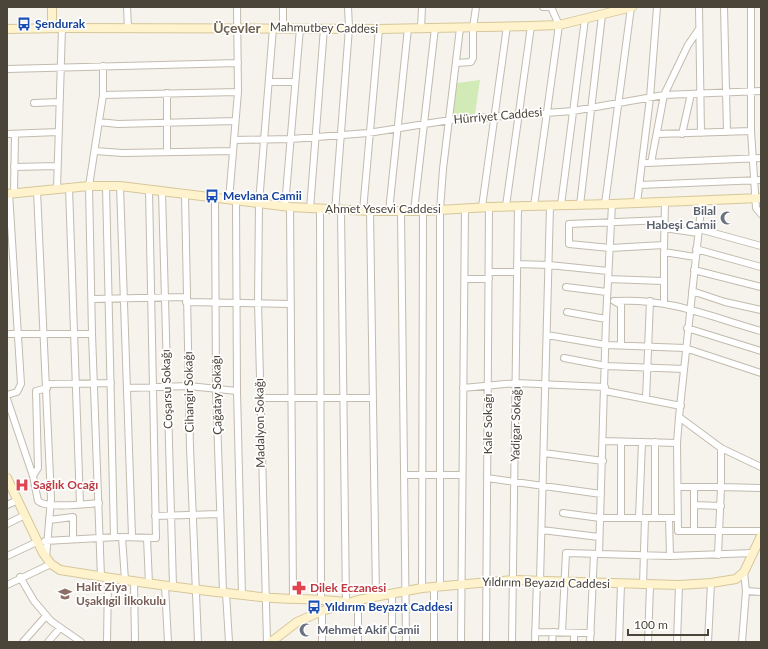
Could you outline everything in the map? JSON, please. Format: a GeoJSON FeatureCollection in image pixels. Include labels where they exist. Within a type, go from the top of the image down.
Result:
{"type":"FeatureCollection","features":[{"type":"Feature","properties":{"kind":"main road"},"geometry":{"type":"LineString","coordinates":[[52,7],[52,28]]}},
{"type":"Feature","properties":{"kind":"main road","name":"Mahmutbey Caddesi"},"geometry":{"type":"LineString","coordinates":[[7,30],[52,28],[379,29],[559,25],[631,7]]}},
{"type":"Feature","properties":{"kind":"main road","name":"Ahmet Yesevi Caddesi"},"geometry":{"type":"LineString","coordinates":[[10,193],[89,186],[120,186],[233,201],[338,211],[422,211],[506,206],[561,206],[758,198]]}},
{"type":"Feature","properties":{"kind":"main road"},"geometry":{"type":"LineString","coordinates":[[8,482],[38,543],[49,561],[60,570],[134,582],[224,593],[264,597],[321,599],[346,603]]}},
{"type":"Feature","properties":{"kind":"main road"},"geometry":{"type":"LineString","coordinates":[[744,572],[761,536]]}},
{"type":"Feature","properties":{"kind":"main road","name":"Yıldırım Beyazıd Caddesi"},"geometry":{"type":"LineString","coordinates":[[270,641],[297,622],[322,611],[358,600],[422,588],[461,583],[514,580],[646,585],[711,584],[736,579],[744,572]]}},
{"type":"Feature","properties":{"kind":"street"},"geometry":{"type":"LineString","coordinates":[[127,7],[128,29]]}},
{"type":"Feature","properties":{"kind":"street"},"geometry":{"type":"LineString","coordinates":[[237,7],[236,29],[238,92],[233,152],[233,201],[242,595]]}},
{"type":"Feature","properties":{"kind":"street"},"geometry":{"type":"LineString","coordinates":[[283,7],[283,28]]}},
{"type":"Feature","properties":{"kind":"street"},"geometry":{"type":"LineString","coordinates":[[346,603],[338,211],[341,135],[349,28],[348,7]]}},
{"type":"Feature","properties":{"kind":"street"},"geometry":{"type":"LineString","coordinates":[[421,28],[422,7]]}},
{"type":"Feature","properties":{"kind":"street"},"geometry":{"type":"LineString","coordinates":[[457,63],[471,62],[473,58],[473,28],[476,7]]}},
{"type":"Feature","properties":{"kind":"street"},"geometry":{"type":"LineString","coordinates":[[534,206],[559,25],[551,7],[543,7]]}},
{"type":"Feature","properties":{"kind":"street"},"geometry":{"type":"LineString","coordinates":[[590,642],[593,583],[599,538],[603,461],[606,319],[611,222],[608,204],[618,104],[631,7]]}},
{"type":"Feature","properties":{"kind":"street"},"geometry":{"type":"LineString","coordinates":[[637,203],[650,98],[657,7]]}},
{"type":"Feature","properties":{"kind":"street"},"geometry":{"type":"LineString","coordinates":[[699,7],[701,133]]}},
{"type":"Feature","properties":{"kind":"street"},"geometry":{"type":"LineString","coordinates":[[724,7],[728,132]]}},
{"type":"Feature","properties":{"kind":"street"},"geometry":{"type":"LineString","coordinates":[[751,7],[751,131],[758,180],[758,198],[756,208],[761,214]]}},
{"type":"Feature","properties":{"kind":"street"},"geometry":{"type":"LineString","coordinates":[[580,205],[602,15]]}},
{"type":"Feature","properties":{"kind":"street"},"geometry":{"type":"LineString","coordinates":[[561,206],[585,19]]}},
{"type":"Feature","properties":{"kind":"street","name":"Kale Sokağı"},"geometry":{"type":"LineString","coordinates":[[486,642],[489,275],[486,207],[506,26]]}},
{"type":"Feature","properties":{"kind":"street"},"geometry":{"type":"LineString","coordinates":[[506,206],[531,26]]}},
{"type":"Feature","properties":{"kind":"street"},"geometry":{"type":"LineString","coordinates":[[56,189],[59,68],[62,28]]}},
{"type":"Feature","properties":{"kind":"street","name":"Madalyon Sokağı"},"geometry":{"type":"LineString","coordinates":[[270,641],[264,597],[258,302],[258,203],[273,28]]}},
{"type":"Feature","properties":{"kind":"street"},"geometry":{"type":"LineString","coordinates":[[293,598],[292,398],[288,207],[291,139],[300,28]]}},
{"type":"Feature","properties":{"kind":"street"},"geometry":{"type":"LineString","coordinates":[[310,209],[324,28]]}},
{"type":"Feature","properties":{"kind":"street"},"geometry":{"type":"LineString","coordinates":[[389,211],[408,28]]}},
{"type":"Feature","properties":{"kind":"street"},"geometry":{"type":"LineString","coordinates":[[414,211],[435,28]]}},
{"type":"Feature","properties":{"kind":"street"},"geometry":{"type":"LineString","coordinates":[[434,642],[441,475],[440,210],[443,169],[457,63],[460,28]]}},
{"type":"Feature","properties":{"kind":"street"},"geometry":{"type":"LineString","coordinates":[[376,597],[373,398],[366,211],[368,133],[379,29]]}},
{"type":"Feature","properties":{"kind":"street"},"geometry":{"type":"LineString","coordinates":[[651,163],[664,94],[688,45],[699,29]]}},
{"type":"Feature","properties":{"kind":"street"},"geometry":{"type":"LineString","coordinates":[[7,69],[238,63]]}},
{"type":"Feature","properties":{"kind":"street"},"geometry":{"type":"LineString","coordinates":[[103,66],[103,96],[100,122],[89,186],[93,299],[92,334],[100,538],[104,577],[107,642]]}},
{"type":"Feature","properties":{"kind":"street"},"geometry":{"type":"LineString","coordinates":[[268,82],[296,82]]}},
{"type":"Feature","properties":{"kind":"street"},"geometry":{"type":"LineString","coordinates":[[103,96],[238,92]]}},
{"type":"Feature","properties":{"kind":"street","name":"Hürriyet Caddesi"},"geometry":{"type":"LineString","coordinates":[[234,140],[316,138],[398,130],[450,120],[592,108],[650,98],[664,94],[761,92]]}},
{"type":"Feature","properties":{"kind":"street"},"geometry":{"type":"LineString","coordinates":[[167,93],[167,152]]}},
{"type":"Feature","properties":{"kind":"street"},"geometry":{"type":"LineString","coordinates":[[682,134],[691,94]]}},
{"type":"Feature","properties":{"kind":"street"},"geometry":{"type":"LineString","coordinates":[[34,103],[59,102]]}},
{"type":"Feature","properties":{"kind":"street"},"geometry":{"type":"LineString","coordinates":[[100,122],[118,124],[235,121]]}},
{"type":"Feature","properties":{"kind":"street"},"geometry":{"type":"LineString","coordinates":[[657,134],[751,131]]}},
{"type":"Feature","properties":{"kind":"street"},"geometry":{"type":"LineString","coordinates":[[7,134],[58,132]]}},
{"type":"Feature","properties":{"kind":"street"},"geometry":{"type":"LineString","coordinates":[[7,395],[17,392],[21,384],[10,193],[14,167],[15,134]]}},
{"type":"Feature","properties":{"kind":"street"},"geometry":{"type":"LineString","coordinates":[[95,151],[233,152]]}},
{"type":"Feature","properties":{"kind":"street"},"geometry":{"type":"LineString","coordinates":[[642,164],[761,158]]}},
{"type":"Feature","properties":{"kind":"street"},"geometry":{"type":"LineString","coordinates":[[14,167],[57,166]]}},
{"type":"Feature","properties":{"kind":"street"},"geometry":{"type":"LineString","coordinates":[[639,186],[758,180]]}},
{"type":"Feature","properties":{"kind":"street"},"geometry":{"type":"LineString","coordinates":[[106,186],[114,538]]}},
{"type":"Feature","properties":{"kind":"street"},"geometry":{"type":"LineString","coordinates":[[120,186],[132,536]]}},
{"type":"Feature","properties":{"kind":"street"},"geometry":{"type":"LineString","coordinates":[[69,188],[80,504]]}},
{"type":"Feature","properties":{"kind":"street"},"geometry":{"type":"LineString","coordinates":[[7,556],[48,540],[132,536],[156,538],[149,190]]}},
{"type":"Feature","properties":{"kind":"street"},"geometry":{"type":"LineString","coordinates":[[7,585],[49,561],[48,540],[51,505],[50,473],[37,191]]}},
{"type":"Feature","properties":{"kind":"street","name":"Coşarsu Sokağı"},"geometry":{"type":"LineString","coordinates":[[162,192],[171,515],[168,642]]}},
{"type":"Feature","properties":{"kind":"street","name":"Cihangir Sokağı"},"geometry":{"type":"LineString","coordinates":[[185,194],[186,300],[192,515],[198,642]]}},
{"type":"Feature","properties":{"kind":"street","name":"Çağatay Sokağı"},"geometry":{"type":"LineString","coordinates":[[215,198],[216,389],[220,514],[228,642]]}},
{"type":"Feature","properties":{"kind":"street"},"geometry":{"type":"LineString","coordinates":[[678,531],[677,442],[685,348],[702,200]]}},
{"type":"Feature","properties":{"kind":"street"},"geometry":{"type":"LineString","coordinates":[[664,304],[663,280],[665,202]]}},
{"type":"Feature","properties":{"kind":"street","name":"Yadigar Sokağı"},"geometry":{"type":"LineString","coordinates":[[512,642],[518,206]]}},
{"type":"Feature","properties":{"kind":"street"},"geometry":{"type":"LineString","coordinates":[[534,642],[542,530],[550,206]]}},
{"type":"Feature","properties":{"kind":"street"},"geometry":{"type":"LineString","coordinates":[[461,642],[465,208]]}},
{"type":"Feature","properties":{"kind":"street"},"geometry":{"type":"LineString","coordinates":[[320,209],[322,398],[321,599]]}},
{"type":"Feature","properties":{"kind":"street"},"geometry":{"type":"LineString","coordinates":[[401,211],[406,642]]}},
{"type":"Feature","properties":{"kind":"street"},"geometry":{"type":"LineString","coordinates":[[422,211],[422,588]]}},
{"type":"Feature","properties":{"kind":"street"},"geometry":{"type":"LineString","coordinates":[[664,220],[569,224],[568,244],[610,248],[664,245]]}},
{"type":"Feature","properties":{"kind":"street"},"geometry":{"type":"LineString","coordinates":[[664,228],[698,231],[761,246]]}},
{"type":"Feature","properties":{"kind":"street"},"geometry":{"type":"LineString","coordinates":[[696,248],[761,267]]}},
{"type":"Feature","properties":{"kind":"street"},"geometry":{"type":"LineString","coordinates":[[664,252],[695,257]]}},
{"type":"Feature","properties":{"kind":"street"},"geometry":{"type":"LineString","coordinates":[[517,264],[549,265],[608,271]]}},
{"type":"Feature","properties":{"kind":"street"},"geometry":{"type":"LineString","coordinates":[[694,270],[761,288]]}},
{"type":"Feature","properties":{"kind":"street"},"geometry":{"type":"LineString","coordinates":[[465,279],[517,272]]}},
{"type":"Feature","properties":{"kind":"street"},"geometry":{"type":"LineString","coordinates":[[608,279],[663,280]]}},
{"type":"Feature","properties":{"kind":"street"},"geometry":{"type":"LineString","coordinates":[[566,286],[607,292]]}},
{"type":"Feature","properties":{"kind":"street"},"geometry":{"type":"LineString","coordinates":[[692,291],[725,302],[761,310]]}},
{"type":"Feature","properties":{"kind":"street"},"geometry":{"type":"LineString","coordinates":[[93,299],[164,298],[215,302],[290,304]]}},
{"type":"Feature","properties":{"kind":"street"},"geometry":{"type":"LineString","coordinates":[[607,301],[650,301],[690,308],[761,331]]}},
{"type":"Feature","properties":{"kind":"street"},"geometry":{"type":"LineString","coordinates":[[616,301],[621,305],[621,345]]}},
{"type":"Feature","properties":{"kind":"street"},"geometry":{"type":"LineString","coordinates":[[646,399],[650,301]]}},
{"type":"Feature","properties":{"kind":"street"},"geometry":{"type":"LineString","coordinates":[[567,312],[606,319]]}},
{"type":"Feature","properties":{"kind":"street"},"geometry":{"type":"LineString","coordinates":[[688,328],[761,351]]}},
{"type":"Feature","properties":{"kind":"street"},"geometry":{"type":"LineString","coordinates":[[7,334],[92,334]]}},
{"type":"Feature","properties":{"kind":"street"},"geometry":{"type":"LineString","coordinates":[[547,335],[606,345],[685,348],[761,373]]}},
{"type":"Feature","properties":{"kind":"street"},"geometry":{"type":"LineString","coordinates":[[564,358],[606,366],[684,369]]}},
{"type":"Feature","properties":{"kind":"street"},"geometry":{"type":"LineString","coordinates":[[33,476],[38,468],[36,391],[47,386],[76,383],[111,383]]}},
{"type":"Feature","properties":{"kind":"street"},"geometry":{"type":"LineString","coordinates":[[463,388],[516,383],[546,383],[605,389],[681,406]]}},
{"type":"Feature","properties":{"kind":"street"},"geometry":{"type":"LineString","coordinates":[[127,388],[189,386],[237,391]]}},
{"type":"Feature","properties":{"kind":"street"},"geometry":{"type":"LineString","coordinates":[[260,398],[373,398]]}},
{"type":"Feature","properties":{"kind":"street"},"geometry":{"type":"LineString","coordinates":[[7,399],[33,476],[38,501],[41,504],[51,505],[99,503]]}},
{"type":"Feature","properties":{"kind":"street"},"geometry":{"type":"LineString","coordinates":[[679,417],[721,448],[761,467]]}},
{"type":"Feature","properties":{"kind":"street"},"geometry":{"type":"LineString","coordinates":[[603,441],[621,443],[677,442]]}},
{"type":"Feature","properties":{"kind":"street"},"geometry":{"type":"LineString","coordinates":[[642,442],[642,518],[648,642]]}},
{"type":"Feature","properties":{"kind":"street"},"geometry":{"type":"LineString","coordinates":[[654,442],[654,518]]}},
{"type":"Feature","properties":{"kind":"street"},"geometry":{"type":"LineString","coordinates":[[621,443],[621,518]]}},
{"type":"Feature","properties":{"kind":"street"},"geometry":{"type":"LineString","coordinates":[[718,555],[721,506],[721,448]]}},
{"type":"Feature","properties":{"kind":"street"},"geometry":{"type":"LineString","coordinates":[[544,453],[603,461]]}},
{"type":"Feature","properties":{"kind":"street"},"geometry":{"type":"LineString","coordinates":[[38,468],[50,473]]}},
{"type":"Feature","properties":{"kind":"street"},"geometry":{"type":"LineString","coordinates":[[404,474],[462,475]]}},
{"type":"Feature","properties":{"kind":"street"},"geometry":{"type":"LineString","coordinates":[[487,478],[601,494]]}},
{"type":"Feature","properties":{"kind":"street"},"geometry":{"type":"LineString","coordinates":[[678,487],[761,488]]}},
{"type":"Feature","properties":{"kind":"street"},"geometry":{"type":"LineString","coordinates":[[694,487],[694,531]]}},
{"type":"Feature","properties":{"kind":"street"},"geometry":{"type":"LineString","coordinates":[[7,505],[18,500]]}},
{"type":"Feature","properties":{"kind":"street"},"geometry":{"type":"LineString","coordinates":[[694,505],[721,506]]}},
{"type":"Feature","properties":{"kind":"street"},"geometry":{"type":"LineString","coordinates":[[563,513],[600,518],[677,518]]}},
{"type":"Feature","properties":{"kind":"street"},"geometry":{"type":"LineString","coordinates":[[155,516],[220,514]]}},
{"type":"Feature","properties":{"kind":"street"},"geometry":{"type":"LineString","coordinates":[[7,524],[25,515]]}},
{"type":"Feature","properties":{"kind":"street"},"geometry":{"type":"LineString","coordinates":[[49,520],[73,517],[73,538]]}},
{"type":"Feature","properties":{"kind":"street"},"geometry":{"type":"LineString","coordinates":[[669,518],[670,556]]}},
{"type":"Feature","properties":{"kind":"street"},"geometry":{"type":"LineString","coordinates":[[542,530],[599,538]]}},
{"type":"Feature","properties":{"kind":"street"},"geometry":{"type":"LineString","coordinates":[[669,532],[761,531]]}},
{"type":"Feature","properties":{"kind":"street"},"geometry":{"type":"LineString","coordinates":[[122,537],[125,580]]}},
{"type":"Feature","properties":{"kind":"street"},"geometry":{"type":"LineString","coordinates":[[147,538],[150,584]]}},
{"type":"Feature","properties":{"kind":"street"},"geometry":{"type":"LineString","coordinates":[[562,632],[566,553],[670,556],[753,553]]}},
{"type":"Feature","properties":{"kind":"street"},"geometry":{"type":"LineString","coordinates":[[742,642],[746,591],[744,572]]}},
{"type":"Feature","properties":{"kind":"street"},"geometry":{"type":"LineString","coordinates":[[20,577],[34,601],[46,616],[80,642]]}},
{"type":"Feature","properties":{"kind":"street"},"geometry":{"type":"LineString","coordinates":[[134,582],[135,642]]}},
{"type":"Feature","properties":{"kind":"street"},"geometry":{"type":"LineString","coordinates":[[618,642],[621,584]]}},
{"type":"Feature","properties":{"kind":"street"},"geometry":{"type":"LineString","coordinates":[[708,642],[711,584]]}},
{"type":"Feature","properties":{"kind":"street"},"geometry":{"type":"LineString","coordinates":[[677,642],[679,585]]}},
{"type":"Feature","properties":{"kind":"street"},"geometry":{"type":"LineString","coordinates":[[746,591],[761,592]]}},
{"type":"Feature","properties":{"kind":"street"},"geometry":{"type":"LineString","coordinates":[[392,594],[392,642]]}},
{"type":"Feature","properties":{"kind":"street"},"geometry":{"type":"LineString","coordinates":[[358,600],[358,642]]}},
{"type":"Feature","properties":{"kind":"street"},"geometry":{"type":"LineString","coordinates":[[322,611],[322,642]]}},
{"type":"Feature","properties":{"kind":"street"},"geometry":{"type":"LineString","coordinates":[[23,642],[46,616]]}},
{"type":"Feature","properties":{"kind":"street"},"geometry":{"type":"LineString","coordinates":[[48,642],[60,628]]}},
{"type":"Feature","properties":{"kind":"street"},"geometry":{"type":"LineString","coordinates":[[535,632],[591,633]]}},
{"type":"Feature","properties":{"kind":"street"},"geometry":{"type":"LineString","coordinates":[[552,642],[553,632]]}},
{"type":"Feature","properties":{"kind":"street"},"geometry":{"type":"LineString","coordinates":[[574,633],[574,642]]}},
{"type":"Feature","properties":{"kind":"street"},"geometry":{"type":"LineString","coordinates":[[270,641],[282,642]]}},
{"type":"Feature","properties":{"kind":"green space"},"geometry":{"type":"Polygon","coordinates":[[[480,80],[475,114],[452,116],[457,83],[480,80]]]}},
{"type":"Feature","properties":{"kind":"place","name":"Şendurak"},"geometry":{"type":"Point","coordinates":[24,24]}},
{"type":"Feature","properties":{"kind":"place","name":"Mevlana Camii"},"geometry":{"type":"Point","coordinates":[212,196]}},
{"type":"Feature","properties":{"kind":"place","name":"Bilal Habeşi Camii"},"geometry":{"type":"Point","coordinates":[727,218]}},
{"type":"Feature","properties":{"kind":"place","name":"Sağlık Ocağı"},"geometry":{"type":"Point","coordinates":[22,485]}},
{"type":"Feature","properties":{"kind":"place","name":"Dilek Eczanesi"},"geometry":{"type":"Point","coordinates":[299,588]}},
{"type":"Feature","properties":{"kind":"place","name":"Halit Ziya Uşaklıgil İlkokulu"},"geometry":{"type":"Point","coordinates":[65,594]}},
{"type":"Feature","properties":{"kind":"place","name":"Yıldırım Beyazıt Caddesi"},"geometry":{"type":"Point","coordinates":[314,607]}},
{"type":"Feature","properties":{"kind":"place","name":"Mehmet Akif Camii"},"geometry":{"type":"Point","coordinates":[306,630]}},
{"type":"Feature","properties":{"kind":"district","name":"Üçevler"},"geometry":{"type":"Point","coordinates":[237,28]}}]}
